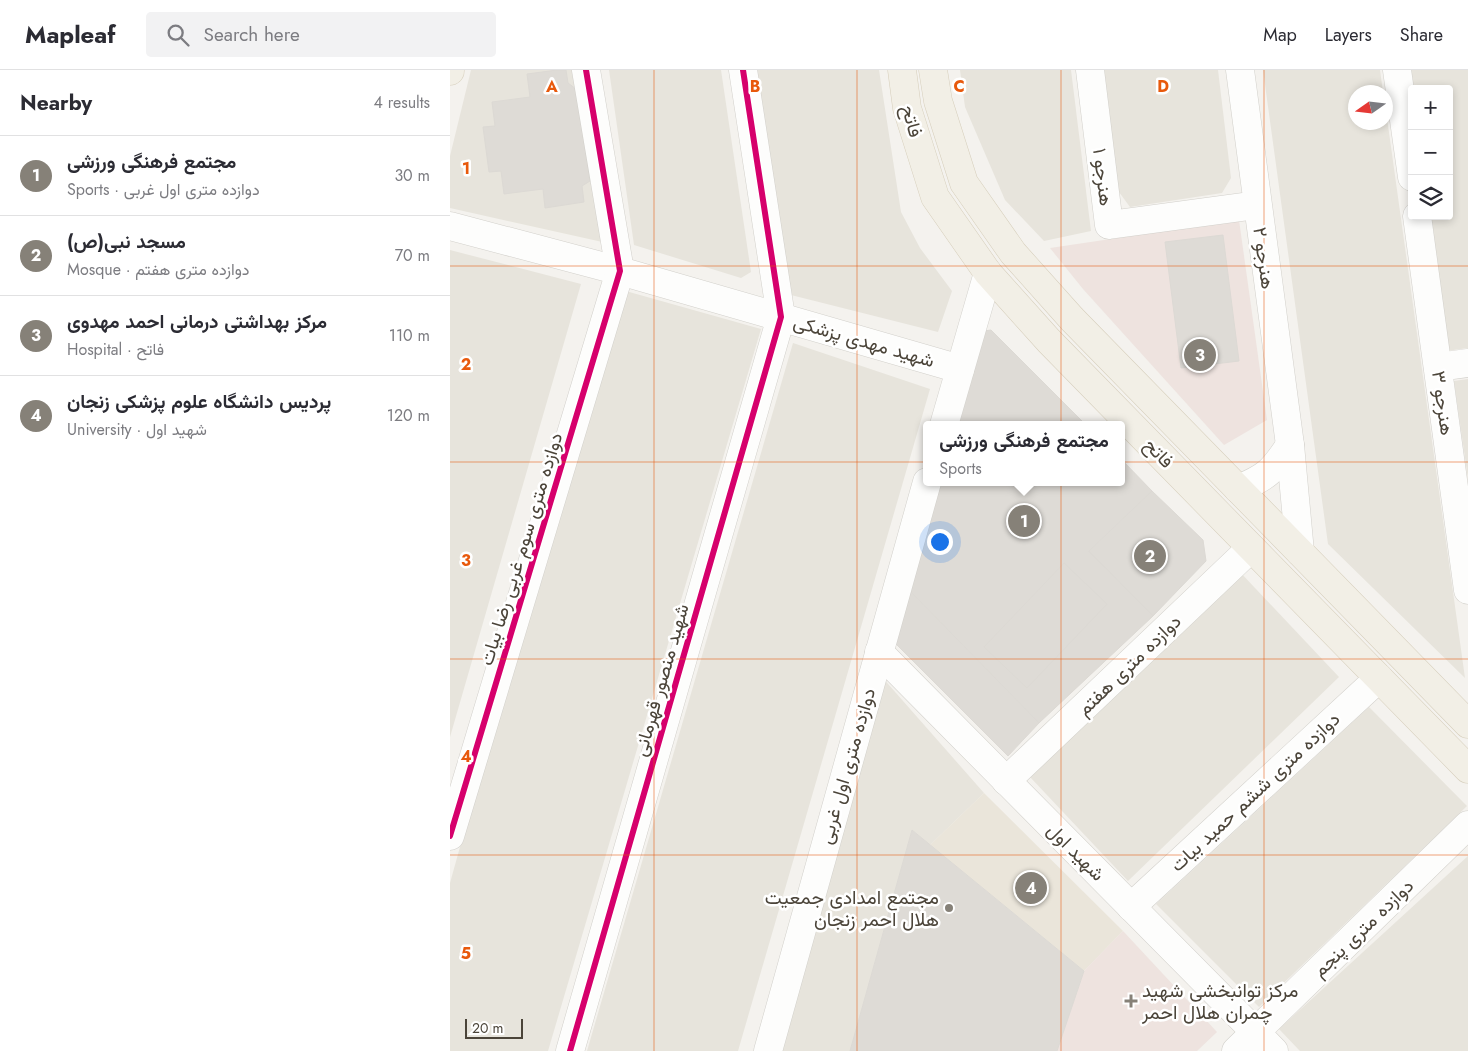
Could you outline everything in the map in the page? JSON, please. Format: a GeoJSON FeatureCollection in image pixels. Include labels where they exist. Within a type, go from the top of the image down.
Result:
{"type":"FeatureCollection","features":[{"type":"Feature","properties":{"kind":"main road","name":"فاتح"},"geometry":{"type":"LineString","coordinates":[[902,70],[907,108],[935,197],[988,273],[1049,340],[1468,769]]}},
{"type":"Feature","properties":{"kind":"main road","name":"فاتح"},"geometry":{"type":"LineString","coordinates":[[933,70],[938,101],[964,183],[1019,260],[1072,319],[1468,724]]}},
{"type":"Feature","properties":{"kind":"main road"},"geometry":{"type":"LineString","coordinates":[[935,197],[964,183]]}},
{"type":"Feature","properties":{"kind":"street"},"geometry":{"type":"LineString","coordinates":[[586,70],[620,271]]}},
{"type":"Feature","properties":{"kind":"street"},"geometry":{"type":"LineString","coordinates":[[743,70],[781,317]]}},
{"type":"Feature","properties":{"kind":"street","name":"هنرجو ۱"},"geometry":{"type":"LineString","coordinates":[[1090,70],[1110,225],[1257,205]]}},
{"type":"Feature","properties":{"kind":"street","name":"هنرجو ۲"},"geometry":{"type":"LineString","coordinates":[[1240,70],[1290,445],[1300,552]]}},
{"type":"Feature","properties":{"kind":"street"},"geometry":{"type":"LineString","coordinates":[[1397,70],[1412,175]]}},
{"type":"Feature","properties":{"kind":"street","name":"هنرجو ۳"},"geometry":{"type":"LineString","coordinates":[[1418,220],[1468,590]]}},
{"type":"Feature","properties":{"kind":"street","name":"شهید مهدی پزشکی"},"geometry":{"type":"LineString","coordinates":[[450,226],[620,271],[960,369]]}},
{"type":"Feature","properties":{"kind":"street","name":"دوازده متری سوم غربی رضا بیات"},"geometry":{"type":"LineString","coordinates":[[450,836],[620,271]]}},
{"type":"Feature","properties":{"kind":"street"},"geometry":{"type":"LineString","coordinates":[[945,421],[988,273]]}},
{"type":"Feature","properties":{"kind":"street","name":"شهید منصور قهرمانی"},"geometry":{"type":"LineString","coordinates":[[570,1051],[781,317]]}},
{"type":"Feature","properties":{"kind":"street"},"geometry":{"type":"LineString","coordinates":[[1438,367],[1468,363]]}},
{"type":"Feature","properties":{"kind":"street"},"geometry":{"type":"LineString","coordinates":[[1238,489],[1260,480],[1277,465],[1290,445]]}},
{"type":"Feature","properties":{"kind":"street","name":"دوازده متری اول غربی"},"geometry":{"type":"LineString","coordinates":[[768,1051],[926,486]]}},
{"type":"Feature","properties":{"kind":"street","name":"دوازده متری هفتم"},"geometry":{"type":"LineString","coordinates":[[1006,781],[1252,548]]}},
{"type":"Feature","properties":{"kind":"street","name":"شهید اول"},"geometry":{"type":"LineString","coordinates":[[879,652],[1131,907],[1255,1045]]}},
{"type":"Feature","properties":{"kind":"street","name":"دوازده متری ششم حمید بیات"},"geometry":{"type":"LineString","coordinates":[[1131,907],[1379,678]]}},
{"type":"Feature","properties":{"kind":"street","name":"دوازده متری پنجم"},"geometry":{"type":"LineString","coordinates":[[1255,1045],[1468,825]]}},
{"type":"Feature","properties":{"kind":"shaded area"},"geometry":{"type":"Polygon","coordinates":[[[471,70],[580,70],[607,243],[450,208],[450,156],[471,70]]]}},
{"type":"Feature","properties":{"kind":"shaded area"},"geometry":{"type":"Polygon","coordinates":[[[609,70],[721,70],[751,272],[741,278],[634,245],[609,70]]]}},
{"type":"Feature","properties":{"kind":"shaded area"},"geometry":{"type":"Polygon","coordinates":[[[754,70],[879,70],[901,212],[920,248],[952,291],[938,332],[787,294],[754,70]]]}},
{"type":"Feature","properties":{"kind":"shaded area"},"geometry":{"type":"Polygon","coordinates":[[[960,70],[1071,70],[1091,231],[1044,241],[1005,200],[965,107],[960,70]]]}},
{"type":"Feature","properties":{"kind":"shaded area"},"geometry":{"type":"Polygon","coordinates":[[[1103,70],[1218,70],[1231,178],[1222,193],[1130,207],[1119,192],[1103,70]]]}},
{"type":"Feature","properties":{"kind":"shaded area"},"geometry":{"type":"Polygon","coordinates":[[[1263,70],[1380,70],[1382,85],[1348,85],[1348,130],[1389,130],[1465,678],[1328,544],[1263,70]]]}},
{"type":"Feature","properties":{"kind":"shaded area"},"geometry":{"type":"Polygon","coordinates":[[[1410,70],[1468,70],[1468,348],[1446,351],[1430,220],[1453,220],[1453,85],[1412,85],[1410,70]]]}},
{"type":"Feature","properties":{"kind":"shaded area"},"geometry":{"type":"Polygon","coordinates":[[[1239,220],[1267,420],[1224,445],[1083,289],[1050,248],[1239,220]]]}},
{"type":"Feature","properties":{"kind":"shaded area"},"geometry":{"type":"Polygon","coordinates":[[[450,250],[581,284],[450,737],[450,250]]]}},
{"type":"Feature","properties":{"kind":"shaded area"},"geometry":{"type":"Polygon","coordinates":[[[615,288],[761,329],[548,1051],[450,1051],[450,883],[615,288]]]}},
{"type":"Feature","properties":{"kind":"shaded area"},"geometry":{"type":"Polygon","coordinates":[[[793,343],[930,389],[738,1051],[587,1051],[793,343]]]}},
{"type":"Feature","properties":{"kind":"shaded area"},"geometry":{"type":"Polygon","coordinates":[[[1468,379],[1468,479],[1454,381],[1468,379]]]}},
{"type":"Feature","properties":{"kind":"shaded area"},"geometry":{"type":"Polygon","coordinates":[[[1239,571],[1339,677],[1128,881],[1030,777],[1239,571]]]}},
{"type":"Feature","properties":{"kind":"shaded area"},"geometry":{"type":"Polygon","coordinates":[[[881,676],[984,793],[930,845],[912,830],[850,1051],[778,1051],[881,676]]]}},
{"type":"Feature","properties":{"kind":"shaded area"},"geometry":{"type":"Polygon","coordinates":[[[1369,707],[1467,806],[1259,1007],[1156,904],[1369,707]]]}},
{"type":"Feature","properties":{"kind":"shaded area"},"geometry":{"type":"Polygon","coordinates":[[[984,793],[1123,931],[1084,971],[930,845],[984,793]]]}},
{"type":"Feature","properties":{"kind":"shaded area"},"geometry":{"type":"Polygon","coordinates":[[[1468,856],[1468,1051],[1300,1051],[1279,1029],[1468,856]]]}},
{"type":"Feature","properties":{"kind":"shaded area","name":"مرکز توانبخشی شهید چمران هلال احمر"},"geometry":{"type":"Polygon","coordinates":[[[1123,931],[1217,1032],[1197,1051],[1057,1051],[1084,971],[1123,931]]]}},
{"type":"Feature","properties":{"kind":"building"},"geometry":{"type":"Polygon","coordinates":[[[566,70],[568,83],[576,89],[590,181],[582,186],[584,202],[545,208],[543,189],[504,194],[501,171],[489,172],[483,127],[495,126],[492,102],[530,97],[527,74],[566,70]]]}},
{"type":"Feature","properties":{"kind":"building"},"geometry":{"type":"Polygon","coordinates":[[[1223,235],[1239,361],[1181,368],[1165,242],[1223,235]]]}},
{"type":"Feature","properties":{"kind":"building"},"geometry":{"type":"Polygon","coordinates":[[[991,330],[1082,421],[958,421],[984,331],[991,330]]]}},
{"type":"Feature","properties":{"kind":"building"},"geometry":{"type":"Polygon","coordinates":[[[1125,463],[1152,491],[1089,551],[1153,616],[1039,723],[908,589],[939,486],[1125,486],[1125,463]]]}},
{"type":"Feature","properties":{"kind":"building"},"geometry":{"type":"Polygon","coordinates":[[[1152,491],[1203,540],[1206,561],[1153,616],[1089,551],[1152,491]]]}},
{"type":"Feature","properties":{"kind":"building"},"geometry":{"type":"Polygon","coordinates":[[[1064,563],[1107,604],[1027,688],[984,647],[1064,563]]]}},
{"type":"Feature","properties":{"kind":"building"},"geometry":{"type":"Polygon","coordinates":[[[908,589],[1039,723],[1008,756],[892,640],[908,589]]]}},
{"type":"Feature","properties":{"kind":"building","name":"مجتمع امدادی جمعیت هلال احمر زنجان"},"geometry":{"type":"Polygon","coordinates":[[[912,830],[1084,971],[1057,1051],[850,1051],[912,830]]]}},
{"type":"Feature","properties":{"kind":"cycle path"},"geometry":{"type":"LineString","coordinates":[[450,836],[620,271],[586,70]]}},
{"type":"Feature","properties":{"kind":"cycle path"},"geometry":{"type":"LineString","coordinates":[[570,1051],[781,317],[743,70]]}},
{"type":"Feature","properties":{"kind":"place","name":"مرکز بهداشتی درمانی احمد مهدوی"},"geometry":{"type":"Point","coordinates":[1200,355]}},
{"type":"Feature","properties":{"kind":"place","name":"مجتمع فرهنگی ورزشی"},"geometry":{"type":"Point","coordinates":[1024,521]}},
{"type":"Feature","properties":{"kind":"place","name":"مسجد نبی(ص)"},"geometry":{"type":"Point","coordinates":[1150,556]}},
{"type":"Feature","properties":{"kind":"place","name":"پردیس دانشگاه علوم پزشکى زنجان"},"geometry":{"type":"Point","coordinates":[1031,888]}},
{"type":"Feature","properties":{"kind":"place","name":"مجتمع امدادی جمعیت هلال احمر زنجان"},"geometry":{"type":"Point","coordinates":[949,908]}},
{"type":"Feature","properties":{"kind":"place","name":"مرکز توانبخشی شهید چمران هلال احمر"},"geometry":{"type":"Point","coordinates":[1131,1001]}}]}
